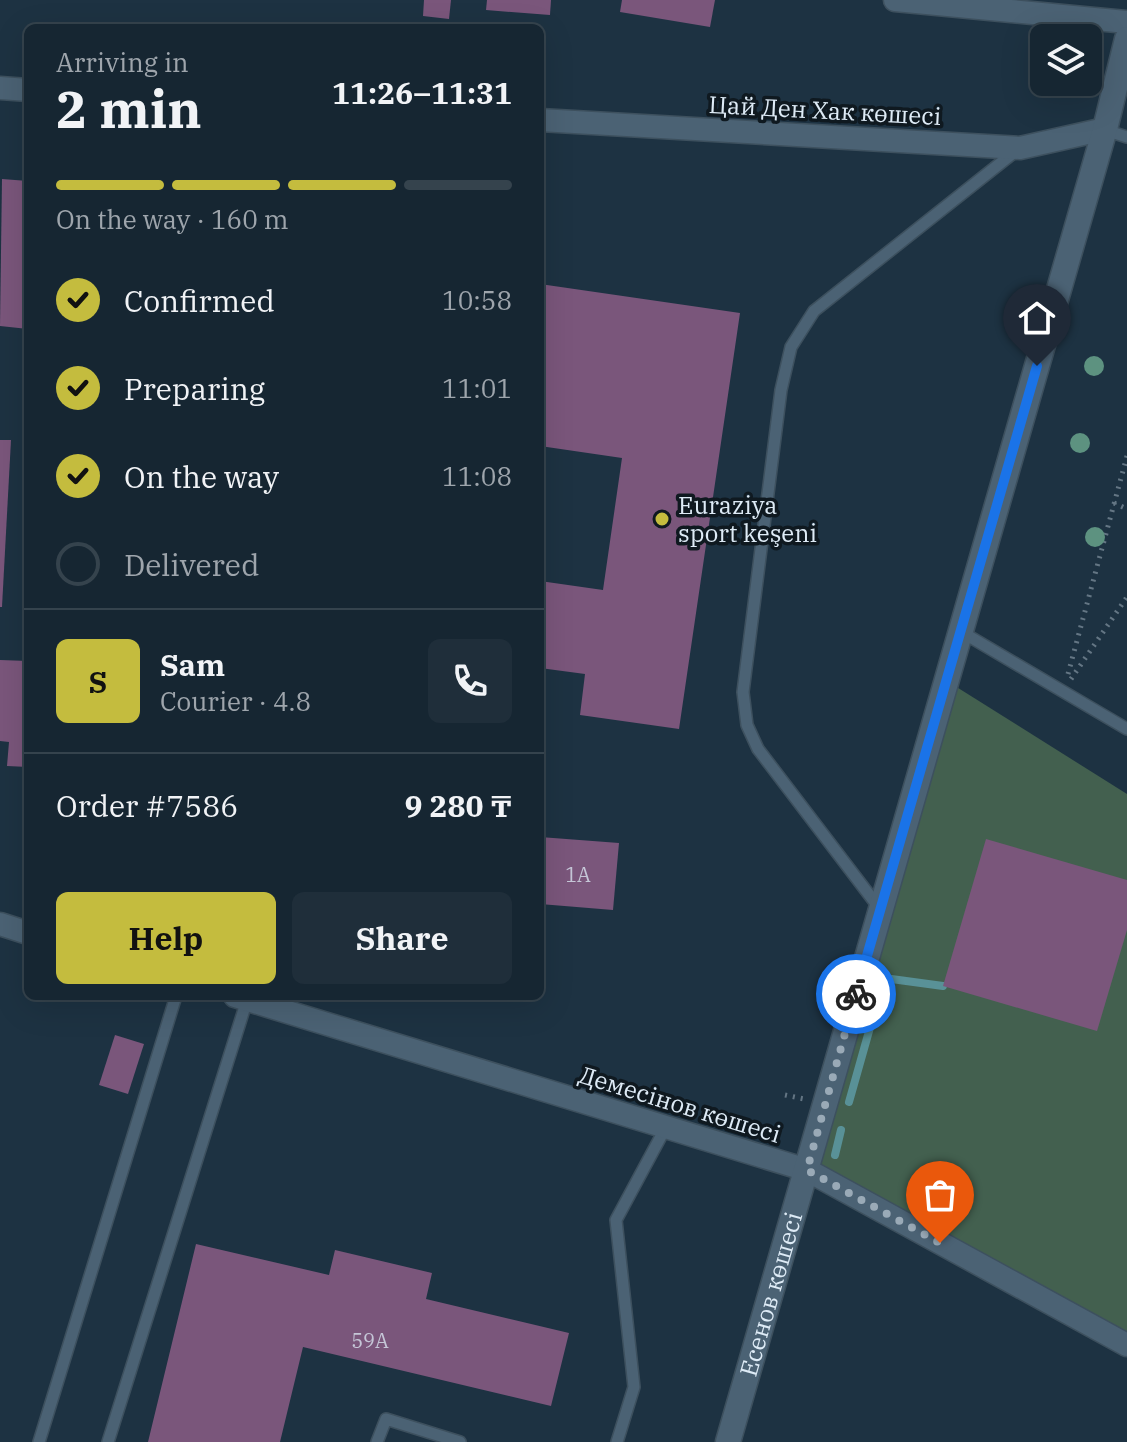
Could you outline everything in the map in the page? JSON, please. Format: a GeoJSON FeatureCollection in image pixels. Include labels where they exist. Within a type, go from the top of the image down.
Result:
{"type":"FeatureCollection","features":[{"type":"Feature","properties":{"kind":"street"},"geometry":{"type":"LineString","coordinates":[[895,0],[1127,22]]}},
{"type":"Feature","properties":{"kind":"street","name":"Есенов көшесі"},"geometry":{"type":"LineString","coordinates":[[728,1442],[960,631],[1116,133],[1127,39]]}},
{"type":"Feature","properties":{"kind":"street"},"geometry":{"type":"LineString","coordinates":[[0,88],[24,90]]}},
{"type":"Feature","properties":{"kind":"street","name":"Цай Ден Хак көшесі"},"geometry":{"type":"LineString","coordinates":[[544,120],[1020,148],[1116,133]]}},
{"type":"Feature","properties":{"kind":"street"},"geometry":{"type":"LineString","coordinates":[[0,924],[24,932]]}},
{"type":"Feature","properties":{"kind":"street","name":"Демесінов көшесі"},"geometry":{"type":"LineString","coordinates":[[248,1000],[807,1170],[1127,1345]]}},
{"type":"Feature","properties":{"kind":"lane"},"geometry":{"type":"LineString","coordinates":[[881,909],[758,749],[747,725],[743,692],[781,390],[791,347],[814,311],[1020,148]]}},
{"type":"Feature","properties":{"kind":"lane"},"geometry":{"type":"LineString","coordinates":[[960,631],[1127,729]]}},
{"type":"Feature","properties":{"kind":"lane"},"geometry":{"type":"LineString","coordinates":[[39,1442],[175,1000]]}},
{"type":"Feature","properties":{"kind":"lane"},"geometry":{"type":"LineString","coordinates":[[108,1442],[240,1000]]}},
{"type":"Feature","properties":{"kind":"lane"},"geometry":{"type":"LineString","coordinates":[[617,1442],[634,1387],[616,1220],[666,1127]]}},
{"type":"Feature","properties":{"kind":"lane"},"geometry":{"type":"LineString","coordinates":[[377,1442],[386,1419],[460,1442]]}},
{"type":"Feature","properties":{"kind":"path"},"geometry":{"type":"LineString","coordinates":[[1063,691],[1127,456]]}},
{"type":"Feature","properties":{"kind":"path"},"geometry":{"type":"LineString","coordinates":[[1114,503],[1127,509]]}},
{"type":"Feature","properties":{"kind":"path"},"geometry":{"type":"LineString","coordinates":[[1063,691],[1127,597]]}},
{"type":"Feature","properties":{"kind":"green space"},"geometry":{"type":"Polygon","coordinates":[[[947,681],[1127,794],[1127,1336],[807,1168],[947,681]]]}},
{"type":"Feature","properties":{"kind":"building"},"geometry":{"type":"Polygon","coordinates":[[[424,0],[451,0],[449,19],[423,16],[424,0]]]}},
{"type":"Feature","properties":{"kind":"building"},"geometry":{"type":"Polygon","coordinates":[[[487,0],[551,0],[550,15],[486,10],[487,0]]]}},
{"type":"Feature","properties":{"kind":"building"},"geometry":{"type":"Polygon","coordinates":[[[622,0],[715,0],[710,27],[620,12],[622,0]]]}},
{"type":"Feature","properties":{"kind":"building"},"geometry":{"type":"Polygon","coordinates":[[[2,179],[24,181],[24,329],[0,326],[2,179]]]}},
{"type":"Feature","properties":{"kind":"building","name":"Euraziya sport keşeni"},"geometry":{"type":"Polygon","coordinates":[[[544,285],[740,313],[679,729],[580,715],[585,674],[544,669],[544,582],[603,590],[622,458],[544,447],[544,285]]]}},
{"type":"Feature","properties":{"kind":"building"},"geometry":{"type":"Polygon","coordinates":[[[0,440],[11,440],[2,607],[0,607],[0,440]]]}},
{"type":"Feature","properties":{"kind":"building"},"geometry":{"type":"Polygon","coordinates":[[[0,660],[24,661],[24,767],[7,766],[9,742],[0,741],[0,660]]]}},
{"type":"Feature","properties":{"kind":"building"},"geometry":{"type":"Polygon","coordinates":[[[544,837],[619,843],[613,910],[544,904],[544,837]]]}},
{"type":"Feature","properties":{"kind":"building"},"geometry":{"type":"Polygon","coordinates":[[[986,839],[1127,880],[1127,930],[1097,1031],[943,986],[986,839]]]}},
{"type":"Feature","properties":{"kind":"building"},"geometry":{"type":"Polygon","coordinates":[[[115,1035],[144,1044],[128,1094],[99,1085],[115,1035]]]}},
{"type":"Feature","properties":{"kind":"building"},"geometry":{"type":"Polygon","coordinates":[[[196,1244],[329,1275],[335,1250],[432,1273],[426,1299],[569,1333],[551,1406],[303,1347],[280,1442],[148,1442],[196,1244]]]}},
{"type":"Feature","properties":{"kind":"waterway"},"geometry":{"type":"LineString","coordinates":[[849,1102],[884,978],[943,986]]}},
{"type":"Feature","properties":{"kind":"waterway"},"geometry":{"type":"LineString","coordinates":[[835,1155],[841,1130]]}},
{"type":"Feature","properties":{"kind":"way so far"},"geometry":{"type":"LineString","coordinates":[[856,994],[807,1170],[940,1243]]}},
{"type":"Feature","properties":{"kind":"place","name":"Euraziya sport keşeni"},"geometry":{"type":"Point","coordinates":[662,519]}},
{"type":"Feature","properties":{"kind":"route"},"geometry":{"type":"LineString","coordinates":[[856,994],[1037,366]]}}]}
